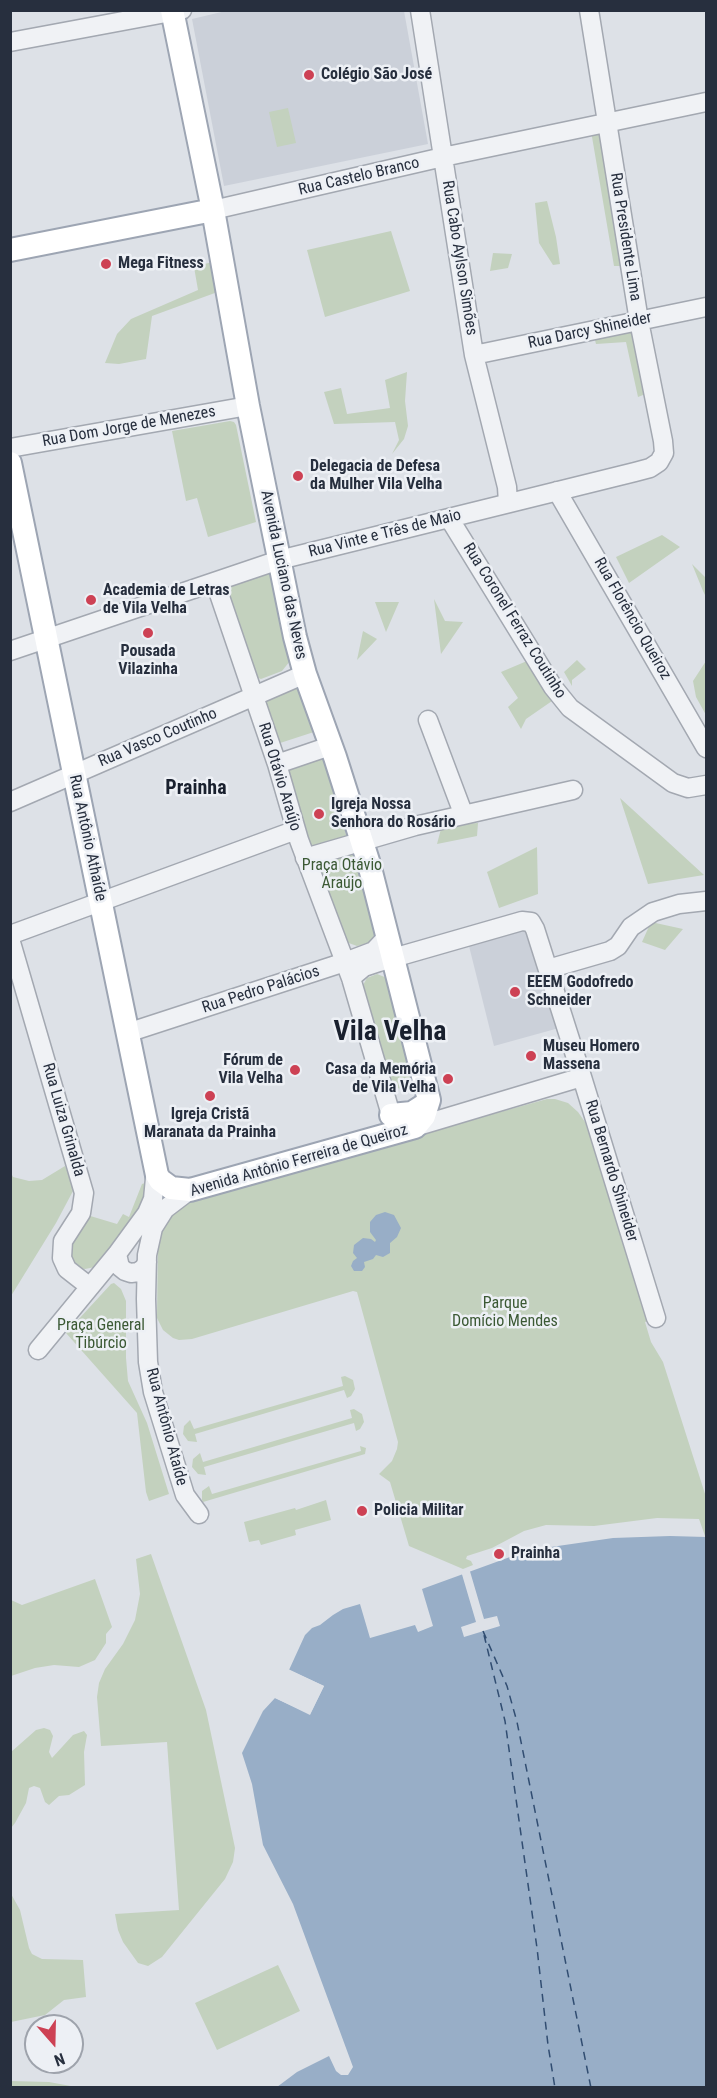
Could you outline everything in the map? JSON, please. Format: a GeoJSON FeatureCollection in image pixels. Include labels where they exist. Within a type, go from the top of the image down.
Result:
{"type":"FeatureCollection","features":[{"type":"Feature","properties":{"kind":"main road","name":"Avenida Luciano das Neves"},"geometry":{"type":"LineString","coordinates":[[176,11],[248,406],[295,637],[305,675],[361,841],[391,947],[429,1100]]}},
{"type":"Feature","properties":{"kind":"main road","name":"Rua Castelo Branco"},"geometry":{"type":"LineString","coordinates":[[10,250],[213,210]]}},
{"type":"Feature","properties":{"kind":"main road","name":"Rua Antônio Athaíde"},"geometry":{"type":"LineString","coordinates":[[10,463],[156,1168]]}},
{"type":"Feature","properties":{"kind":"main road"},"geometry":{"type":"LineString","coordinates":[[391,1115],[412,1113],[429,1100]]}},
{"type":"Feature","properties":{"kind":"main road","name":"Avenida Antônio Ferreira de Queiroz"},"geometry":{"type":"LineString","coordinates":[[190,1190],[416,1127],[424,1116],[429,1100]]}},
{"type":"Feature","properties":{"kind":"main road"},"geometry":{"type":"LineString","coordinates":[[156,1168],[164,1185],[190,1190]]}},
{"type":"Feature","properties":{"kind":"street","name":"Rua Cabo Aylson Simões"},"geometry":{"type":"LineString","coordinates":[[420,10],[474,355],[507,487],[508,503]]}},
{"type":"Feature","properties":{"kind":"street","name":"Rua Presidente Lima"},"geometry":{"type":"LineString","coordinates":[[589,10],[639,321],[663,441],[664,453],[659,462]]}},
{"type":"Feature","properties":{"kind":"street"},"geometry":{"type":"LineString","coordinates":[[10,42],[176,11]]}},
{"type":"Feature","properties":{"kind":"street","name":"Rua Castelo Branco"},"geometry":{"type":"LineString","coordinates":[[213,210],[443,157],[706,102]]}},
{"type":"Feature","properties":{"kind":"street","name":"Rua Darcy Shineider"},"geometry":{"type":"LineString","coordinates":[[474,355],[706,307]]}},
{"type":"Feature","properties":{"kind":"street","name":"Rua Dom Jorge de Menezes"},"geometry":{"type":"LineString","coordinates":[[10,448],[248,406]]}},
{"type":"Feature","properties":{"kind":"street","name":"Rua Vinte e Três de Maio"},"geometry":{"type":"LineString","coordinates":[[10,651],[279,560],[650,468],[659,462]]}},
{"type":"Feature","properties":{"kind":"street","name":"Rua Florêncio Queiroz"},"geometry":{"type":"LineString","coordinates":[[557,491],[706,747]]}},
{"type":"Feature","properties":{"kind":"street","name":"Rua Coronel Ferraz Coutinho"},"geometry":{"type":"LineString","coordinates":[[449,518],[553,687],[570,708],[673,783],[688,788],[706,785]]}},
{"type":"Feature","properties":{"kind":"street","name":"Rua Otávio Araújo"},"geometry":{"type":"LineString","coordinates":[[215,582],[277,764],[305,858],[348,970],[391,1115]]}},
{"type":"Feature","properties":{"kind":"street","name":"Rua Vasco Coutinho"},"geometry":{"type":"LineString","coordinates":[[10,802],[305,675]]}},
{"type":"Feature","properties":{"kind":"street"},"geometry":{"type":"LineString","coordinates":[[428,720],[463,813]]}},
{"type":"Feature","properties":{"kind":"street"},"geometry":{"type":"LineString","coordinates":[[277,764],[330,746]]}},
{"type":"Feature","properties":{"kind":"street"},"geometry":{"type":"LineString","coordinates":[[305,858],[463,813],[573,790]]}},
{"type":"Feature","properties":{"kind":"street"},"geometry":{"type":"LineString","coordinates":[[10,937],[296,830]]}},
{"type":"Feature","properties":{"kind":"street"},"geometry":{"type":"LineString","coordinates":[[548,969],[610,951],[618,945],[631,927],[653,912],[679,904],[706,901]]}},
{"type":"Feature","properties":{"kind":"street","name":"Rua Pedro Palácios"},"geometry":{"type":"LineString","coordinates":[[128,1033],[348,970],[374,951],[522,921],[531,922]]}},
{"type":"Feature","properties":{"kind":"street","name":"Rua Bernardo Shineider"},"geometry":{"type":"LineString","coordinates":[[531,922],[548,969],[656,1318]]}},
{"type":"Feature","properties":{"kind":"street","name":"Rua Luiza Grinalda"},"geometry":{"type":"LineString","coordinates":[[10,937],[84,1193],[81,1213],[63,1241],[62,1258],[67,1269],[94,1281]]}},
{"type":"Feature","properties":{"kind":"street","name":"Avenida Antônio Ferreira de Queiroz"},"geometry":{"type":"LineString","coordinates":[[416,1127],[582,1077]]}},
{"type":"Feature","properties":{"kind":"street"},"geometry":{"type":"LineString","coordinates":[[429,1100],[440,1111],[454,1116]]}},
{"type":"Feature","properties":{"kind":"street"},"geometry":{"type":"LineString","coordinates":[[391,1115],[400,1125],[416,1127]]}},
{"type":"Feature","properties":{"kind":"street"},"geometry":{"type":"LineString","coordinates":[[38,1350],[94,1281],[122,1260],[151,1206],[156,1168]]}},
{"type":"Feature","properties":{"kind":"street","name":"Avenida Antônio Ferreira de Queiroz"},"geometry":{"type":"LineString","coordinates":[[147,1259],[153,1228],[162,1213],[190,1190]]}},
{"type":"Feature","properties":{"kind":"street"},"geometry":{"type":"LineString","coordinates":[[126,1244],[140,1245],[145,1249],[147,1259],[144,1268],[122,1260],[126,1244]]}},
{"type":"Feature","properties":{"kind":"street","name":"Rua Antônio Ataíde"},"geometry":{"type":"LineString","coordinates":[[147,1259],[148,1362],[153,1392],[185,1495],[199,1514]]}},
{"type":"Feature","properties":{"kind":"street","name":"Rua Antônio Ataíde"},"geometry":{"type":"LineString","coordinates":[[122,1260],[146,1299]]}},
{"type":"Feature","properties":{"kind":"shaded area","name":"Colégio São José"},"geometry":{"type":"Polygon","coordinates":[[[230,10],[404,11],[428,144],[224,186],[192,19],[230,10]]]}},
{"type":"Feature","properties":{"kind":"shaded area","name":"EEEM Godofredo Schneider"},"geometry":{"type":"Polygon","coordinates":[[[527,926],[559,1028],[494,1046],[468,942],[527,926]]]}},
{"type":"Feature","properties":{"kind":"green space"},"geometry":{"type":"Polygon","coordinates":[[[288,108],[296,143],[277,147],[269,112],[288,108]]]}},
{"type":"Feature","properties":{"kind":"green space"},"geometry":{"type":"Polygon","coordinates":[[[602,129],[621,266],[614,266],[591,131],[602,129]]]}},
{"type":"Feature","properties":{"kind":"green space"},"geometry":{"type":"Polygon","coordinates":[[[547,201],[560,264],[553,265],[539,243],[535,203],[547,201]]]}},
{"type":"Feature","properties":{"kind":"green space"},"geometry":{"type":"Polygon","coordinates":[[[391,231],[410,291],[325,317],[307,250],[391,231]]]}},
{"type":"Feature","properties":{"kind":"green space"},"geometry":{"type":"Polygon","coordinates":[[[493,253],[512,254],[508,268],[490,271],[493,253]]]}},
{"type":"Feature","properties":{"kind":"green space"},"geometry":{"type":"Polygon","coordinates":[[[212,262],[223,290],[152,316],[146,359],[119,364],[105,363],[117,334],[131,319],[198,290],[194,267],[212,262]]]}},
{"type":"Feature","properties":{"kind":"green space"},"geometry":{"type":"Polygon","coordinates":[[[635,327],[648,393],[638,397],[626,342],[596,344],[594,336],[635,327]]]}},
{"type":"Feature","properties":{"kind":"green space"},"geometry":{"type":"Polygon","coordinates":[[[407,372],[405,401],[408,426],[404,439],[392,454],[399,440],[395,422],[334,424],[324,392],[341,388],[347,414],[390,408],[385,380],[407,372]]]}},
{"type":"Feature","properties":{"kind":"green space"},"geometry":{"type":"Polygon","coordinates":[[[230,421],[236,425],[256,522],[208,537],[197,498],[186,501],[172,431],[230,421]]]}},
{"type":"Feature","properties":{"kind":"green space"},"geometry":{"type":"Polygon","coordinates":[[[662,535],[680,547],[629,583],[616,557],[662,535]]]}},
{"type":"Feature","properties":{"kind":"green space"},"geometry":{"type":"Polygon","coordinates":[[[692,564],[706,578],[706,597],[703,591],[692,564]]]}},
{"type":"Feature","properties":{"kind":"green space"},"geometry":{"type":"Polygon","coordinates":[[[267,573],[272,575],[290,661],[282,671],[261,679],[255,677],[225,591],[229,585],[267,573]]]}},
{"type":"Feature","properties":{"kind":"green space"},"geometry":{"type":"Polygon","coordinates":[[[434,599],[445,621],[463,622],[441,654],[434,599]]]}},
{"type":"Feature","properties":{"kind":"green space"},"geometry":{"type":"Polygon","coordinates":[[[375,602],[399,602],[386,632],[375,602]]]}},
{"type":"Feature","properties":{"kind":"green space"},"geometry":{"type":"Polygon","coordinates":[[[363,631],[377,639],[357,660],[363,631]]]}},
{"type":"Feature","properties":{"kind":"green space"},"geometry":{"type":"Polygon","coordinates":[[[577,660],[586,669],[572,680],[572,686],[564,672],[577,660]]]}},
{"type":"Feature","properties":{"kind":"green space"},"geometry":{"type":"Polygon","coordinates":[[[527,661],[552,701],[526,719],[521,729],[508,707],[518,698],[501,672],[527,661]]]}},
{"type":"Feature","properties":{"kind":"green space"},"geometry":{"type":"Polygon","coordinates":[[[706,661],[706,715],[696,697],[693,681],[706,661]]]}},
{"type":"Feature","properties":{"kind":"green space"},"geometry":{"type":"Polygon","coordinates":[[[300,682],[317,731],[277,744],[261,697],[300,682]]]}},
{"type":"Feature","properties":{"kind":"green space"},"geometry":{"type":"Polygon","coordinates":[[[324,755],[347,838],[308,849],[286,766],[324,755]]]}},
{"type":"Feature","properties":{"kind":"green space"},"geometry":{"type":"Polygon","coordinates":[[[620,798],[704,875],[648,884],[620,798]]]}},
{"type":"Feature","properties":{"kind":"green space"},"geometry":{"type":"Polygon","coordinates":[[[478,823],[477,836],[437,844],[442,825],[478,823]]]}},
{"type":"Feature","properties":{"kind":"green space","name":"Praça Otávio Araújo"},"geometry":{"type":"Polygon","coordinates":[[[357,847],[376,934],[368,943],[357,946],[346,942],[314,862],[357,847]]]}},
{"type":"Feature","properties":{"kind":"green space"},"geometry":{"type":"Polygon","coordinates":[[[537,847],[538,894],[499,908],[487,872],[537,847]]]}},
{"type":"Feature","properties":{"kind":"green space"},"geometry":{"type":"Polygon","coordinates":[[[651,922],[683,929],[665,950],[642,942],[651,922]]]}},
{"type":"Feature","properties":{"kind":"green space"},"geometry":{"type":"Polygon","coordinates":[[[377,974],[387,978],[415,1080],[405,1089],[392,1086],[362,987],[367,978],[377,974]]]}},
{"type":"Feature","properties":{"kind":"green space","name":"Parque Domício Mendes"},"geometry":{"type":"Polygon","coordinates":[[[547,1099],[568,1103],[585,1122],[651,1320],[645,1322],[651,1342],[663,1362],[706,1497],[706,1536],[699,1519],[657,1518],[594,1526],[546,1525],[524,1531],[492,1548],[467,1556],[466,1559],[473,1565],[463,1569],[409,1546],[390,1482],[379,1474],[392,1461],[398,1442],[357,1292],[353,1291],[192,1339],[179,1340],[163,1330],[157,1318],[158,1232],[172,1210],[201,1195],[547,1099]]]}},
{"type":"Feature","properties":{"kind":"green space"},"geometry":{"type":"Polygon","coordinates":[[[65,1166],[71,1178],[73,1191],[11,1296],[11,1173],[13,1177],[29,1181],[42,1180],[65,1166]]]}},
{"type":"Feature","properties":{"kind":"green space"},"geometry":{"type":"Polygon","coordinates":[[[148,1182],[148,1200],[95,1267],[79,1268],[71,1261],[69,1243],[87,1215],[117,1224],[123,1214],[129,1217],[142,1184],[148,1182]]]}},
{"type":"Feature","properties":{"kind":"green space","name":"Praça General Tibúrcio"},"geometry":{"type":"Polygon","coordinates":[[[114,1283],[121,1289],[126,1301],[128,1381],[147,1423],[169,1494],[149,1501],[137,1413],[66,1333],[114,1283]]]}},
{"type":"Feature","properties":{"kind":"green space"},"geometry":{"type":"Polygon","coordinates":[[[345,1376],[353,1380],[355,1389],[347,1398],[344,1390],[195,1434],[197,1442],[188,1441],[183,1434],[184,1426],[190,1420],[194,1429],[343,1386],[341,1377],[345,1376]]]}},
{"type":"Feature","properties":{"kind":"green space"},"geometry":{"type":"Polygon","coordinates":[[[354,1409],[362,1414],[364,1422],[356,1431],[354,1423],[204,1467],[206,1475],[198,1474],[192,1467],[193,1459],[200,1453],[203,1462],[352,1418],[350,1410],[354,1409]]]}},
{"type":"Feature","properties":{"kind":"green space"},"geometry":{"type":"Polygon","coordinates":[[[360,1446],[366,1448],[365,1454],[203,1502],[202,1500],[202,1491],[209,1486],[212,1494],[361,1451],[360,1446]]]}},
{"type":"Feature","properties":{"kind":"green space"},"geometry":{"type":"Polygon","coordinates":[[[326,1500],[331,1520],[295,1530],[296,1535],[261,1545],[259,1540],[249,1542],[244,1522],[295,1508],[296,1510],[326,1500]]]}},
{"type":"Feature","properties":{"kind":"green space"},"geometry":{"type":"Polygon","coordinates":[[[151,1554],[206,1710],[235,1848],[233,1862],[225,1879],[162,1957],[148,1966],[138,1963],[123,1942],[115,1914],[179,1910],[167,1742],[101,1746],[97,1697],[99,1683],[105,1669],[123,1644],[135,1620],[140,1594],[136,1559],[151,1554]]]}},
{"type":"Feature","properties":{"kind":"green space"},"geometry":{"type":"Polygon","coordinates":[[[95,1579],[112,1627],[106,1634],[106,1643],[95,1660],[79,1667],[54,1665],[35,1668],[11,1676],[11,1600],[22,1605],[95,1579]]]}},
{"type":"Feature","properties":{"kind":"green space"},"geometry":{"type":"Polygon","coordinates":[[[44,1728],[50,1730],[53,1736],[49,1752],[52,1758],[73,1735],[84,1731],[87,1735],[84,1752],[85,1785],[69,1795],[59,1796],[49,1805],[45,1802],[40,1788],[34,1786],[29,1788],[26,1803],[11,1828],[11,1752],[36,1730],[44,1728]]]}},
{"type":"Feature","properties":{"kind":"green space"},"geometry":{"type":"Polygon","coordinates":[[[10,1892],[20,1910],[32,1954],[42,1959],[83,1960],[86,1997],[64,2000],[46,2014],[24,2014],[24,2019],[11,2022],[10,1892]]]}},
{"type":"Feature","properties":{"kind":"green space"},"geometry":{"type":"Polygon","coordinates":[[[278,1965],[300,2011],[217,2050],[195,2003],[278,1965]]]}},
{"type":"Feature","properties":{"kind":"green space"},"geometry":{"type":"Polygon","coordinates":[[[10,2081],[49,2082],[76,2087],[11,2087],[10,2081]]]}},
{"type":"Feature","properties":{"kind":"water"},"geometry":{"type":"Polygon","coordinates":[[[385,1212],[394,1215],[401,1228],[397,1237],[390,1243],[390,1253],[383,1257],[376,1255],[373,1259],[364,1262],[365,1267],[362,1271],[354,1271],[351,1266],[357,1258],[353,1253],[354,1245],[363,1238],[375,1242],[370,1232],[370,1222],[376,1215],[385,1212]]]}},
{"type":"Feature","properties":{"kind":"water"},"geometry":{"type":"Polygon","coordinates":[[[706,1537],[706,2087],[277,2087],[297,2072],[329,2056],[336,2071],[341,2075],[348,2075],[353,2067],[293,1904],[263,1845],[252,1784],[242,1753],[263,1711],[275,1698],[310,1714],[324,1686],[289,1670],[305,1635],[312,1628],[343,1609],[360,1604],[370,1638],[415,1625],[418,1632],[433,1626],[422,1589],[510,1557],[544,1548],[613,1538],[706,1537]]]}},
{"type":"Feature","properties":{"kind":"pier"},"geometry":{"type":"Polygon","coordinates":[[[469,1568],[484,1619],[497,1616],[500,1626],[464,1637],[461,1627],[476,1622],[461,1571],[469,1568]]]}},
{"type":"Feature","properties":{"kind":"pier"},"geometry":{"type":"Polygon","coordinates":[[[286,1668],[324,1686],[310,1715],[273,1697],[276,1695],[309,1711],[320,1688],[287,1672],[286,1668]]]}},
{"type":"Feature","properties":{"kind":"ferry route"},"geometry":{"type":"LineString","coordinates":[[483,1631],[507,1686],[517,1722],[591,2088]]}},
{"type":"Feature","properties":{"kind":"ferry route"},"geometry":{"type":"LineString","coordinates":[[484,1635],[505,1721],[555,2088]]}},
{"type":"Feature","properties":{"kind":"place","name":"Colégio São José"},"geometry":{"type":"Point","coordinates":[309,75]}},
{"type":"Feature","properties":{"kind":"place","name":"Mega Fitness"},"geometry":{"type":"Point","coordinates":[106,264]}},
{"type":"Feature","properties":{"kind":"place","name":"Delegacia de Defesa da Mulher Vila Velha"},"geometry":{"type":"Point","coordinates":[298,476]}},
{"type":"Feature","properties":{"kind":"place","name":"Academia de Letras de Vila Velha"},"geometry":{"type":"Point","coordinates":[91,600]}},
{"type":"Feature","properties":{"kind":"place","name":"Pousada Vilazinha"},"geometry":{"type":"Point","coordinates":[148,633]}},
{"type":"Feature","properties":{"kind":"place","name":"Igreja Nossa Senhora do Rosário"},"geometry":{"type":"Point","coordinates":[319,814]}},
{"type":"Feature","properties":{"kind":"place","name":"EEEM Godofredo Schneider"},"geometry":{"type":"Point","coordinates":[515,992]}},
{"type":"Feature","properties":{"kind":"place","name":"Museu Homero Massena"},"geometry":{"type":"Point","coordinates":[531,1056]}},
{"type":"Feature","properties":{"kind":"place","name":"Fórum de Vila Velha"},"geometry":{"type":"Point","coordinates":[295,1070]}},
{"type":"Feature","properties":{"kind":"place","name":"Casa da Memória de Vila Velha"},"geometry":{"type":"Point","coordinates":[448,1079]}},
{"type":"Feature","properties":{"kind":"place","name":"Igreja Cristã Maranata da Prainha"},"geometry":{"type":"Point","coordinates":[210,1096]}},
{"type":"Feature","properties":{"kind":"place","name":"Policia Militar"},"geometry":{"type":"Point","coordinates":[362,1511]}},
{"type":"Feature","properties":{"kind":"place","name":"Prainha"},"geometry":{"type":"Point","coordinates":[499,1554]}},
{"type":"Feature","properties":{"kind":"district","name":"Prainha"},"geometry":{"type":"Point","coordinates":[196,789]}},
{"type":"Feature","properties":{"kind":"district","name":"Vila Velha"},"geometry":{"type":"Point","coordinates":[390,1033]}}]}
